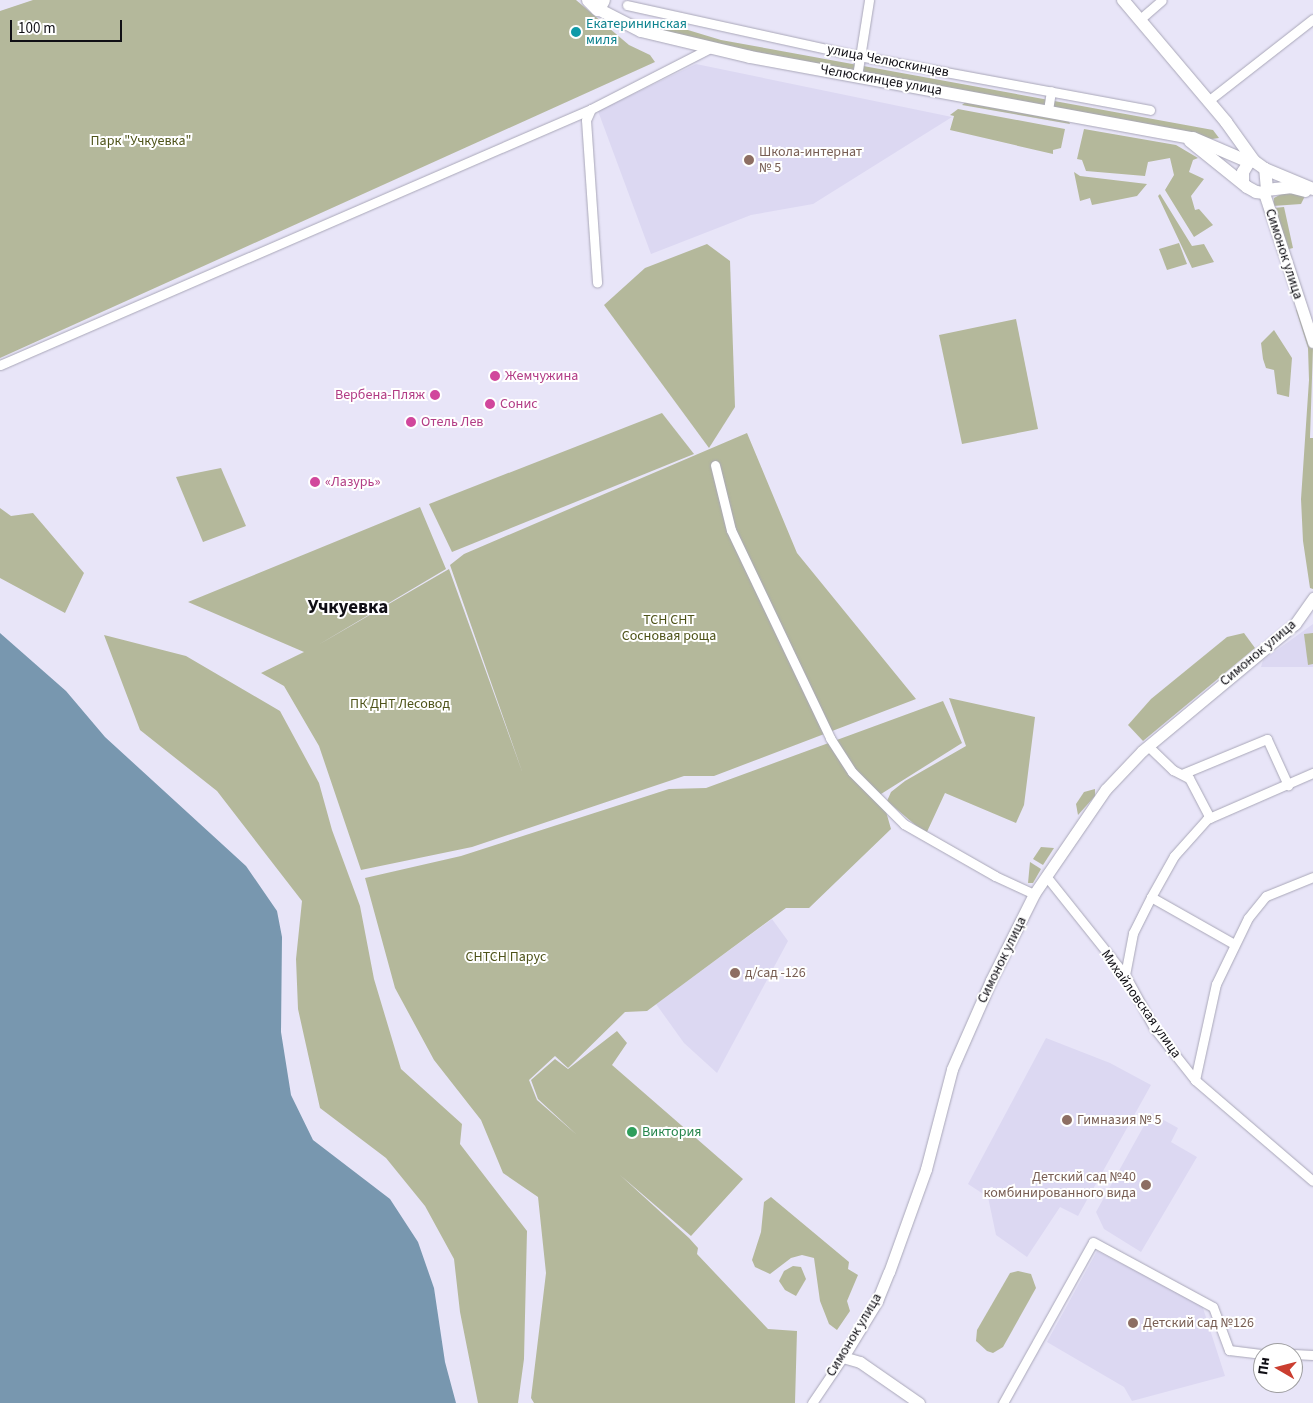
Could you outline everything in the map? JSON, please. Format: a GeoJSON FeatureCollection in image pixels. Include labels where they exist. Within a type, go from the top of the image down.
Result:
{"type":"FeatureCollection","features":[{"type":"Feature","properties":{"kind":"main road"},"geometry":{"type":"LineString","coordinates":[[1123,0],[1141,18],[1208,101],[1251,162]]}},
{"type":"Feature","properties":{"kind":"main road","name":"Челюскинцев улица"},"geometry":{"type":"LineString","coordinates":[[597,3],[641,31],[710,48],[1182,136]]}},
{"type":"Feature","properties":{"kind":"main road"},"geometry":{"type":"LineString","coordinates":[[1182,136],[1199,139],[1313,189]]}},
{"type":"Feature","properties":{"kind":"main road"},"geometry":{"type":"LineString","coordinates":[[1182,136],[1251,190],[1265,192],[1290,187],[1313,195]]}},
{"type":"Feature","properties":{"kind":"main road"},"geometry":{"type":"LineString","coordinates":[[1243,183],[1243,172],[1251,162]]}},
{"type":"Feature","properties":{"kind":"main road"},"geometry":{"type":"LineString","coordinates":[[1265,169],[1265,192]]}},
{"type":"Feature","properties":{"kind":"street"},"geometry":{"type":"LineString","coordinates":[[857,76],[869,0]]}},
{"type":"Feature","properties":{"kind":"street"},"geometry":{"type":"LineString","coordinates":[[1141,18],[1162,0]]}},
{"type":"Feature","properties":{"kind":"street","name":"улица Челюскинцев"},"geometry":{"type":"LineString","coordinates":[[627,5],[859,56],[1150,110]]}},
{"type":"Feature","properties":{"kind":"street"},"geometry":{"type":"LineString","coordinates":[[1208,101],[1313,19]]}},
{"type":"Feature","properties":{"kind":"street"},"geometry":{"type":"LineString","coordinates":[[0,365],[363,211],[591,109],[710,48]]}},
{"type":"Feature","properties":{"kind":"street"},"geometry":{"type":"LineString","coordinates":[[1048,110],[1051,91]]}},
{"type":"Feature","properties":{"kind":"street"},"geometry":{"type":"LineString","coordinates":[[591,109],[586,126],[597,283]]}},
{"type":"Feature","properties":{"kind":"street","name":"Симонок улица"},"geometry":{"type":"LineString","coordinates":[[1265,192],[1313,342]]}},
{"type":"Feature","properties":{"kind":"street"},"geometry":{"type":"LineString","coordinates":[[715,465],[731,530],[826,730],[852,772],[904,824],[995,876],[1034,894]]}},
{"type":"Feature","properties":{"kind":"street","name":"Симонок улица"},"geometry":{"type":"LineString","coordinates":[[812,1403],[874,1307],[889,1272],[926,1169],[952,1069],[991,980],[1034,894],[1106,789],[1148,746],[1295,624],[1313,598]]}},
{"type":"Feature","properties":{"kind":"street"},"geometry":{"type":"LineString","coordinates":[[1182,774],[1267,739],[1288,785]]}},
{"type":"Feature","properties":{"kind":"street"},"geometry":{"type":"LineString","coordinates":[[1148,746],[1189,778],[1210,818]]}},
{"type":"Feature","properties":{"kind":"street"},"geometry":{"type":"LineString","coordinates":[[1125,976],[1132,933],[1174,856],[1210,818],[1313,773]]}},
{"type":"Feature","properties":{"kind":"street","name":"Михайловская улица"},"geometry":{"type":"LineString","coordinates":[[1046,876],[1125,976],[1154,1028],[1195,1080],[1313,1181]]}},
{"type":"Feature","properties":{"kind":"street"},"geometry":{"type":"LineString","coordinates":[[1195,1080],[1216,984],[1234,944],[1266,896],[1313,877]]}},
{"type":"Feature","properties":{"kind":"street"},"geometry":{"type":"LineString","coordinates":[[1151,897],[1234,944]]}},
{"type":"Feature","properties":{"kind":"street"},"geometry":{"type":"LineString","coordinates":[[1004,1403],[1093,1242],[1213,1307],[1229,1350],[1253,1353]]}},
{"type":"Feature","properties":{"kind":"street"},"geometry":{"type":"LineString","coordinates":[[843,1357],[860,1362],[919,1403]]}},
{"type":"Feature","properties":{"kind":"shaded area","name":"Школа-интернат № 5"},"geometry":{"type":"Polygon","coordinates":[[[696,64],[952,117],[813,204],[751,215],[651,254],[598,111],[696,64]]]}},
{"type":"Feature","properties":{"kind":"shaded area"},"geometry":{"type":"Polygon","coordinates":[[[1313,624],[1313,667],[1261,667],[1263,660],[1313,624]]]}},
{"type":"Feature","properties":{"kind":"shaded area","name":"д/сад -126"},"geometry":{"type":"Polygon","coordinates":[[[772,919],[788,941],[717,1073],[684,1043],[656,1004],[772,919]]]}},
{"type":"Feature","properties":{"kind":"shaded area","name":"Гимназия № 5"},"geometry":{"type":"Polygon","coordinates":[[[1046,1038],[1110,1063],[1151,1085],[1078,1216],[1060,1207],[1027,1257],[996,1235],[988,1197],[968,1184],[1046,1038]]]}},
{"type":"Feature","properties":{"kind":"shaded area","name":"Детский сад №40 комбинированного вида"},"geometry":{"type":"Polygon","coordinates":[[[1151,1113],[1178,1128],[1171,1142],[1197,1157],[1141,1252],[1104,1229],[1096,1212],[1151,1113]]]}},
{"type":"Feature","properties":{"kind":"shaded area","name":"Детский сад №126"},"geometry":{"type":"Polygon","coordinates":[[[1097,1251],[1202,1305],[1225,1376],[1132,1401],[1124,1387],[1047,1342],[1097,1251]]]}},
{"type":"Feature","properties":{"kind":"green space","name":"Парк \"Учкуевка\""},"geometry":{"type":"Polygon","coordinates":[[[33,0],[576,0],[629,45],[650,55],[655,62],[0,358],[0,11],[33,0]]]}},
{"type":"Feature","properties":{"kind":"green space"},"geometry":{"type":"Polygon","coordinates":[[[668,24],[721,40],[1213,130],[1219,138],[1212,139],[896,80],[662,33],[668,24]]]}},
{"type":"Feature","properties":{"kind":"green space"},"geometry":{"type":"Polygon","coordinates":[[[968,100],[1068,119],[1070,124],[962,105],[968,100]]]}},
{"type":"Feature","properties":{"kind":"green space"},"geometry":{"type":"Polygon","coordinates":[[[958,109],[1065,129],[1061,148],[1053,150],[1053,154],[950,130],[954,116],[950,115],[958,109]]]}},
{"type":"Feature","properties":{"kind":"green space"},"geometry":{"type":"Polygon","coordinates":[[[1084,129],[1176,145],[1198,158],[1193,160],[1189,172],[1204,179],[1191,196],[1195,210],[1199,209],[1213,225],[1194,237],[1165,190],[1174,175],[1170,158],[1148,162],[1145,176],[1086,171],[1082,160],[1077,159],[1084,129]]]}},
{"type":"Feature","properties":{"kind":"green space"},"geometry":{"type":"Polygon","coordinates":[[[1074,172],[1080,176],[1147,184],[1137,196],[1092,205],[1090,198],[1080,201],[1074,172]]]}},
{"type":"Feature","properties":{"kind":"green space"},"geometry":{"type":"Polygon","coordinates":[[[1285,192],[1305,196],[1301,204],[1273,206],[1274,198],[1285,192]]]}},
{"type":"Feature","properties":{"kind":"green space"},"geometry":{"type":"Polygon","coordinates":[[[1160,194],[1192,246],[1204,244],[1214,262],[1192,268],[1158,196],[1160,194]]]}},
{"type":"Feature","properties":{"kind":"green space"},"geometry":{"type":"Polygon","coordinates":[[[1284,207],[1293,248],[1285,250],[1274,208],[1284,207]]]}},
{"type":"Feature","properties":{"kind":"green space"},"geometry":{"type":"Polygon","coordinates":[[[1179,243],[1187,264],[1167,270],[1159,249],[1179,243]]]}},
{"type":"Feature","properties":{"kind":"green space"},"geometry":{"type":"Polygon","coordinates":[[[707,244],[730,261],[735,407],[709,448],[604,305],[645,268],[707,244]]]}},
{"type":"Feature","properties":{"kind":"green space"},"geometry":{"type":"Polygon","coordinates":[[[1300,308],[1313,347],[1310,438],[1313,438],[1313,589],[1310,588],[1303,541],[1301,499],[1309,380],[1308,348],[1296,310],[1300,308]]]}},
{"type":"Feature","properties":{"kind":"green space"},"geometry":{"type":"Polygon","coordinates":[[[1016,319],[1038,429],[962,444],[939,335],[1016,319]]]}},
{"type":"Feature","properties":{"kind":"green space"},"geometry":{"type":"Polygon","coordinates":[[[1274,330],[1292,358],[1289,397],[1277,394],[1274,370],[1266,368],[1263,359],[1261,343],[1274,330]]]}},
{"type":"Feature","properties":{"kind":"green space"},"geometry":{"type":"Polygon","coordinates":[[[662,413],[694,454],[452,552],[429,504],[662,413]]]}},
{"type":"Feature","properties":{"kind":"green space","name":"ТСН СНТ Сосновая роща"},"geometry":{"type":"Polygon","coordinates":[[[747,433],[797,553],[916,699],[714,776],[684,776],[472,847],[361,870],[319,746],[284,686],[261,673],[304,652],[188,602],[420,507],[446,569],[318,645],[449,569],[523,774],[450,565],[464,554],[747,433]]]}},
{"type":"Feature","properties":{"kind":"green space"},"geometry":{"type":"Polygon","coordinates":[[[221,468],[246,526],[203,542],[176,477],[221,468]]]}},
{"type":"Feature","properties":{"kind":"green space"},"geometry":{"type":"Polygon","coordinates":[[[0,508],[11,516],[33,513],[84,573],[65,613],[0,578],[0,508]]]}},
{"type":"Feature","properties":{"kind":"green space"},"geometry":{"type":"Polygon","coordinates":[[[1244,633],[1255,648],[1143,741],[1128,725],[1151,699],[1227,637],[1244,633]]]}},
{"type":"Feature","properties":{"kind":"green space"},"geometry":{"type":"Polygon","coordinates":[[[1313,633],[1313,664],[1308,665],[1304,634],[1313,633]]]}},
{"type":"Feature","properties":{"kind":"green space"},"geometry":{"type":"Polygon","coordinates":[[[104,635],[186,656],[280,711],[319,783],[332,830],[360,906],[374,979],[401,1069],[462,1124],[460,1144],[527,1231],[524,1359],[518,1403],[478,1403],[460,1312],[454,1259],[425,1206],[386,1158],[320,1108],[298,1009],[296,959],[302,901],[217,791],[140,730],[104,635]]]}},
{"type":"Feature","properties":{"kind":"green space"},"geometry":{"type":"Polygon","coordinates":[[[949,698],[1035,717],[1024,805],[1016,823],[945,793],[926,834],[887,801],[891,792],[905,781],[966,746],[949,698]]]}},
{"type":"Feature","properties":{"kind":"green space","name":"СНТСН Парус"},"geometry":{"type":"Polygon","coordinates":[[[943,701],[962,743],[881,794],[891,829],[809,908],[786,908],[647,1011],[625,1012],[568,1068],[555,1056],[529,1080],[537,1100],[577,1135],[538,1099],[531,1080],[555,1059],[568,1069],[617,1031],[627,1043],[612,1065],[743,1179],[691,1236],[620,1175],[689,1238],[698,1248],[697,1254],[768,1329],[797,1331],[795,1403],[534,1403],[531,1398],[546,1273],[538,1197],[503,1173],[481,1120],[434,1060],[395,988],[365,878],[461,856],[669,789],[706,788],[943,701]]]}},
{"type":"Feature","properties":{"kind":"green space"},"geometry":{"type":"Polygon","coordinates":[[[1095,789],[1095,796],[1078,815],[1076,804],[1084,792],[1095,789]]]}},
{"type":"Feature","properties":{"kind":"green space"},"geometry":{"type":"Polygon","coordinates":[[[1041,847],[1054,848],[1043,865],[1033,859],[1041,847]]]}},
{"type":"Feature","properties":{"kind":"green space"},"geometry":{"type":"Polygon","coordinates":[[[1030,862],[1041,869],[1033,883],[1028,883],[1030,862]]]}},
{"type":"Feature","properties":{"kind":"green space"},"geometry":{"type":"Polygon","coordinates":[[[771,1197],[849,1262],[848,1269],[858,1275],[847,1301],[850,1311],[837,1330],[829,1324],[820,1301],[814,1258],[802,1255],[791,1258],[770,1274],[755,1267],[752,1260],[761,1232],[764,1202],[771,1197]]]}},
{"type":"Feature","properties":{"kind":"green space"},"geometry":{"type":"Polygon","coordinates":[[[793,1266],[801,1267],[806,1279],[796,1296],[785,1290],[779,1281],[784,1271],[793,1266]]]}},
{"type":"Feature","properties":{"kind":"green space"},"geometry":{"type":"Polygon","coordinates":[[[1018,1271],[1031,1274],[1036,1288],[1003,1347],[993,1353],[987,1351],[976,1341],[977,1330],[1010,1273],[1018,1271]]]}},
{"type":"Feature","properties":{"kind":"water"},"geometry":{"type":"Polygon","coordinates":[[[0,633],[66,691],[105,737],[246,866],[277,911],[282,937],[281,1032],[291,1095],[313,1140],[390,1199],[418,1242],[434,1288],[445,1362],[456,1403],[0,1403],[0,633]]]}},
{"type":"Feature","properties":{"kind":"place","name":"Екатерининская миля"},"geometry":{"type":"Point","coordinates":[576,32]}},
{"type":"Feature","properties":{"kind":"place","name":"Школа-интернат № 5"},"geometry":{"type":"Point","coordinates":[749,160]}},
{"type":"Feature","properties":{"kind":"place","name":"Жемчужина"},"geometry":{"type":"Point","coordinates":[495,376]}},
{"type":"Feature","properties":{"kind":"place","name":"Вербена-Пляж"},"geometry":{"type":"Point","coordinates":[435,395]}},
{"type":"Feature","properties":{"kind":"place","name":"Сонис"},"geometry":{"type":"Point","coordinates":[490,404]}},
{"type":"Feature","properties":{"kind":"place","name":"Отель Лев"},"geometry":{"type":"Point","coordinates":[411,422]}},
{"type":"Feature","properties":{"kind":"place","name":"«Лазурь»"},"geometry":{"type":"Point","coordinates":[315,482]}},
{"type":"Feature","properties":{"kind":"place","name":"д/сад -126"},"geometry":{"type":"Point","coordinates":[735,973]}},
{"type":"Feature","properties":{"kind":"place","name":"Гимназия № 5"},"geometry":{"type":"Point","coordinates":[1067,1120]}},
{"type":"Feature","properties":{"kind":"place","name":"Виктория"},"geometry":{"type":"Point","coordinates":[632,1132]}},
{"type":"Feature","properties":{"kind":"place","name":"Детский сад №40 комбинированного вида"},"geometry":{"type":"Point","coordinates":[1146,1185]}},
{"type":"Feature","properties":{"kind":"place","name":"Детский сад №126"},"geometry":{"type":"Point","coordinates":[1133,1323]}},
{"type":"Feature","properties":{"kind":"district","name":"Учкуевка"},"geometry":{"type":"Point","coordinates":[348,608]}},
{"type":"Feature","properties":{"kind":"park label","name":"ПК ДНТ Лесовод"},"geometry":{"type":"Point","coordinates":[400,704]}}]}
